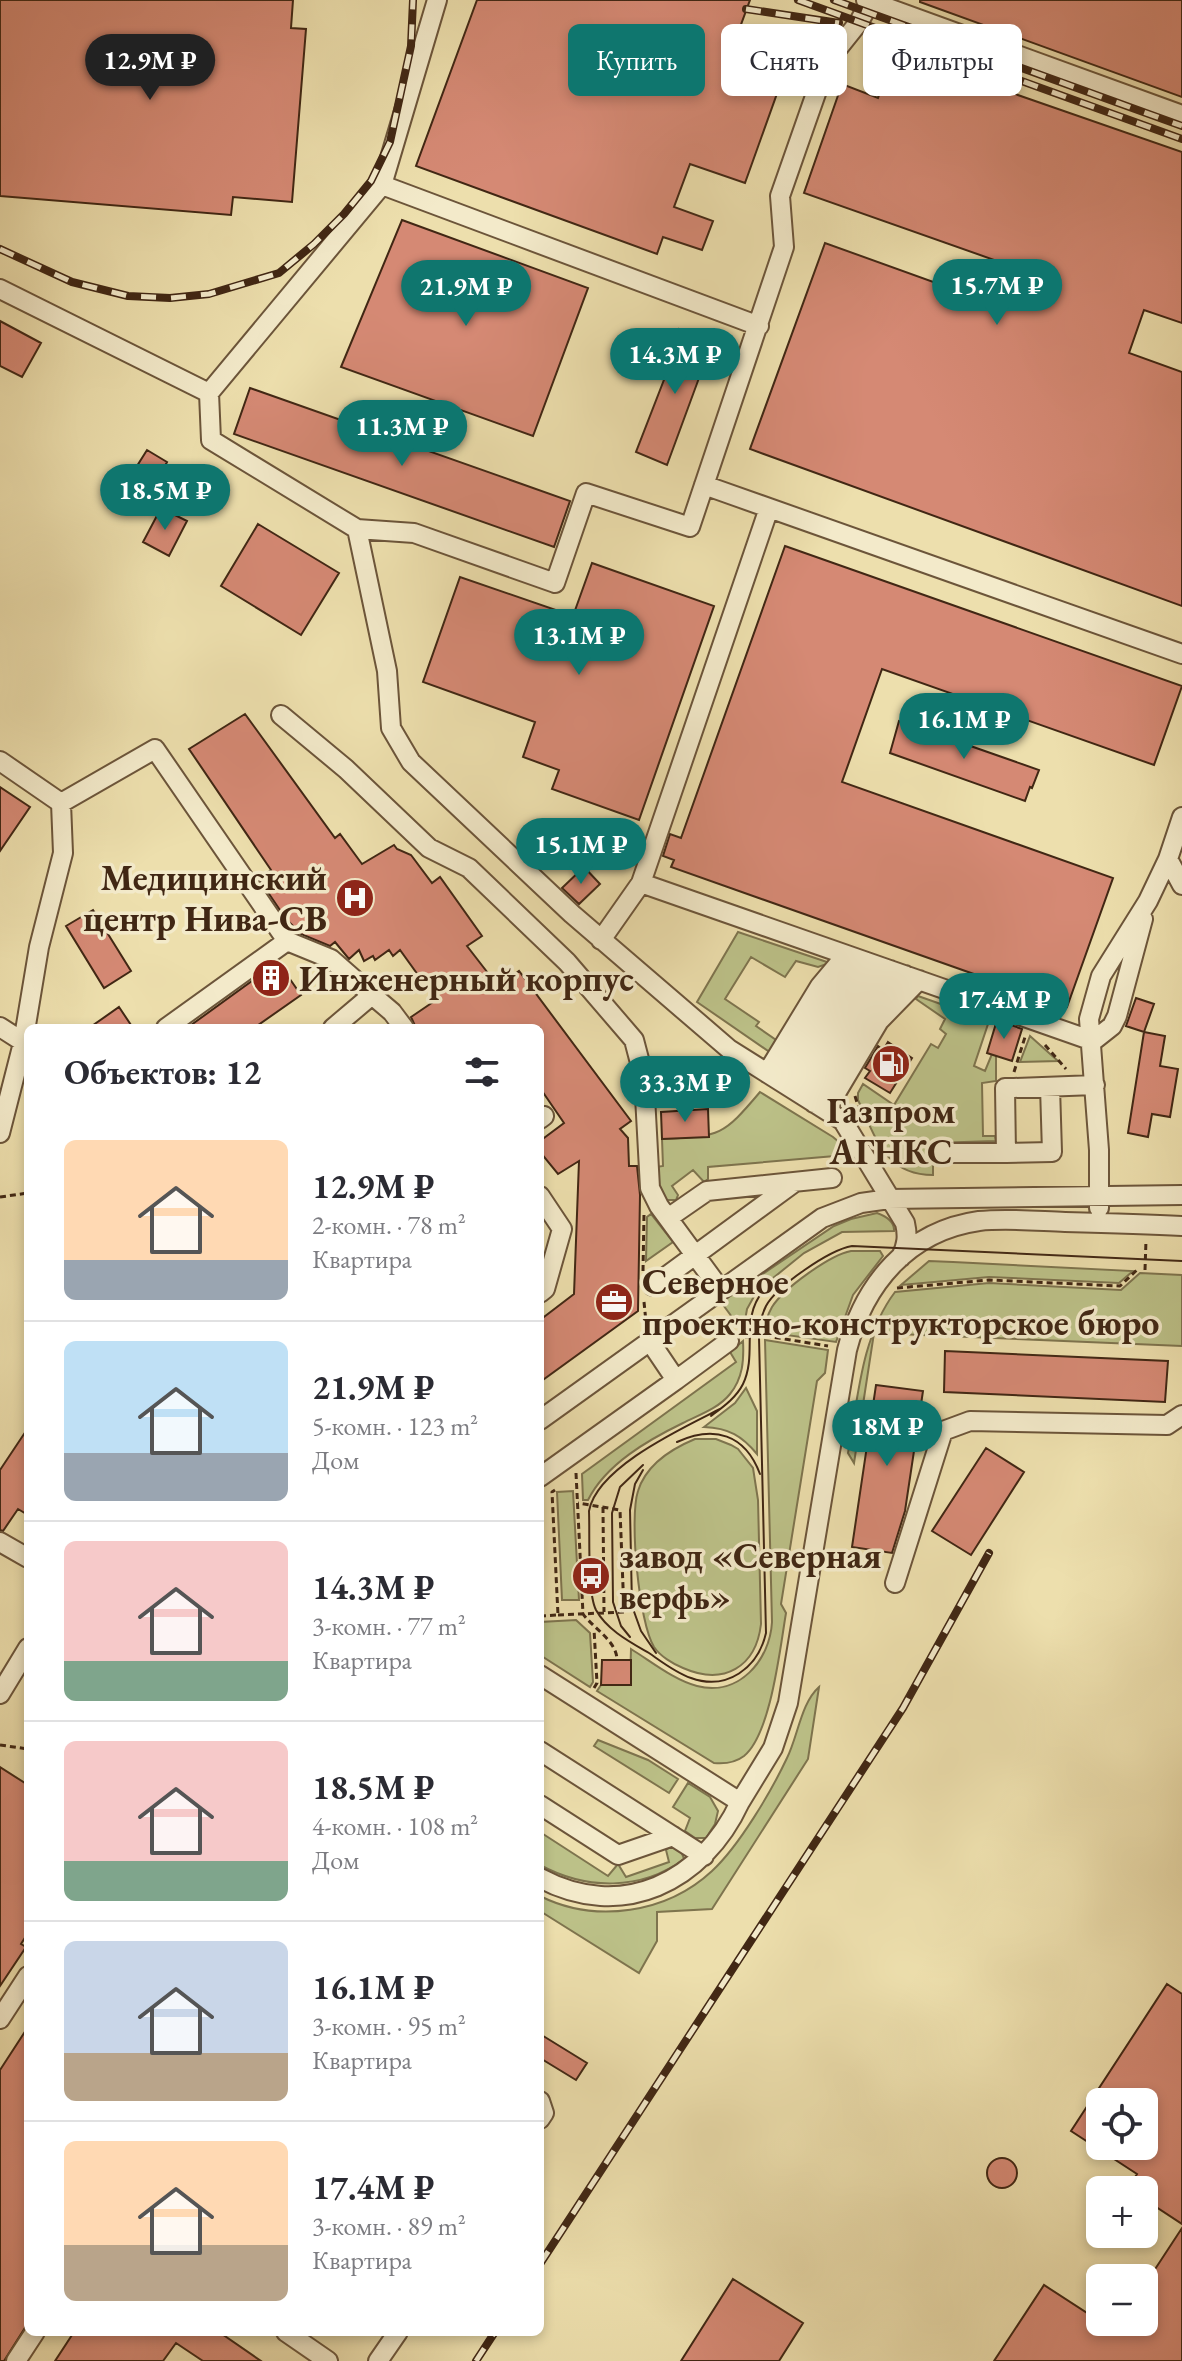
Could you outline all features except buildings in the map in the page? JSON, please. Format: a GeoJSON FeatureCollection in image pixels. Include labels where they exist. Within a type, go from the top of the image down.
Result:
{"type":"FeatureCollection","features":[{"type":"Feature","properties":{"kind":"street"},"geometry":{"type":"LineString","coordinates":[[437,0],[382,185],[209,393],[211,440],[357,529],[414,533],[555,583],[586,493],[690,527],[784,247],[780,196],[827,62],[857,25],[869,1],[1182,115]]}},
{"type":"Feature","properties":{"kind":"street"},"geometry":{"type":"LineString","coordinates":[[382,185],[759,326]]}},
{"type":"Feature","properties":{"kind":"street"},"geometry":{"type":"LineString","coordinates":[[0,289],[209,393]]}},
{"type":"Feature","properties":{"kind":"street"},"geometry":{"type":"LineString","coordinates":[[704,485],[1182,654]]}},
{"type":"Feature","properties":{"kind":"street"},"geometry":{"type":"LineString","coordinates":[[601,940],[641,883],[769,508]]}},
{"type":"Feature","properties":{"kind":"street"},"geometry":{"type":"LineString","coordinates":[[357,529],[387,671],[391,728],[411,762],[601,940],[729,1049],[843,1121],[889,1199],[900,1212],[908,1234],[901,1257]]}},
{"type":"Feature","properties":{"kind":"street"},"geometry":{"type":"LineString","coordinates":[[281,715],[346,769],[429,848],[469,868],[567,962],[634,1040],[644,1078],[650,1188],[720,1289]]}},
{"type":"Feature","properties":{"kind":"street"},"geometry":{"type":"LineString","coordinates":[[61,803],[155,749],[287,941],[331,959],[392,1012],[401,1024]]}},
{"type":"Feature","properties":{"kind":"street"},"geometry":{"type":"LineString","coordinates":[[0,761],[61,803]]}},
{"type":"Feature","properties":{"kind":"street"},"geometry":{"type":"LineString","coordinates":[[29,1024],[39,947],[63,853],[61,803]]}},
{"type":"Feature","properties":{"kind":"street"},"geometry":{"type":"LineString","coordinates":[[1099,1223],[1093,1041],[1089,1019],[1101,976],[1148,901],[1168,859],[1182,817]]}},
{"type":"Feature","properties":{"kind":"street"},"geometry":{"type":"LineString","coordinates":[[1168,859],[1182,885]]}},
{"type":"Feature","properties":{"kind":"street"},"geometry":{"type":"LineString","coordinates":[[641,883],[883,968],[1034,1028],[1093,1041]]}},
{"type":"Feature","properties":{"kind":"street"},"geometry":{"type":"LineString","coordinates":[[1093,1041],[1112,1026],[1117,1016],[1148,901]]}},
{"type":"Feature","properties":{"kind":"street"},"geometry":{"type":"LineString","coordinates":[[172,1024],[287,941]]}},
{"type":"Feature","properties":{"kind":"street"},"geometry":{"type":"LineString","coordinates":[[796,1092],[879,1021],[883,968]]}},
{"type":"Feature","properties":{"kind":"street"},"geometry":{"type":"LineString","coordinates":[[796,1092],[883,968]]}},
{"type":"Feature","properties":{"kind":"street"},"geometry":{"type":"LineString","coordinates":[[796,1092],[832,993],[883,968]]}},
{"type":"Feature","properties":{"kind":"street"},"geometry":{"type":"LineString","coordinates":[[338,1024],[372,995]]}},
{"type":"Feature","properties":{"kind":"street"},"geometry":{"type":"LineString","coordinates":[[0,1027],[24,1043]]}},
{"type":"Feature","properties":{"kind":"street"},"geometry":{"type":"LineString","coordinates":[[0,1133],[24,1051]]}},
{"type":"Feature","properties":{"kind":"street"},"geometry":{"type":"LineString","coordinates":[[1006,1153],[1005,1088],[1095,1085]]}},
{"type":"Feature","properties":{"kind":"street"},"geometry":{"type":"LineString","coordinates":[[936,1153],[1052,1152],[1050,1087]]}},
{"type":"Feature","properties":{"kind":"street"},"geometry":{"type":"LineString","coordinates":[[668,1218],[707,1191],[832,1178]]}},
{"type":"Feature","properties":{"kind":"street"},"geometry":{"type":"LineString","coordinates":[[646,1284],[695,1255],[795,1182]]}},
{"type":"Feature","properties":{"kind":"street"},"geometry":{"type":"LineString","coordinates":[[544,1417],[648,1331],[720,1289],[822,1218],[861,1203],[889,1199],[1182,1195]]}},
{"type":"Feature","properties":{"kind":"street"},"geometry":{"type":"LineString","coordinates":[[544,1202],[562,1229],[544,1290]]}},
{"type":"Feature","properties":{"kind":"street"},"geometry":{"type":"LineString","coordinates":[[544,1880],[562,1888],[604,1896],[652,1889],[677,1878],[716,1843],[773,1748],[788,1703],[851,1334],[859,1311],[873,1288],[901,1257],[949,1229],[980,1221],[1182,1226]]}},
{"type":"Feature","properties":{"kind":"street"},"geometry":{"type":"LineString","coordinates":[[648,1331],[676,1380]]}},
{"type":"Feature","properties":{"kind":"street"},"geometry":{"type":"LineString","coordinates":[[544,1474],[733,1338]]}},
{"type":"Feature","properties":{"kind":"street"},"geometry":{"type":"LineString","coordinates":[[895,1583],[943,1431],[970,1421],[1167,1425],[1182,1415]]}},
{"type":"Feature","properties":{"kind":"street"},"geometry":{"type":"LineString","coordinates":[[0,1542],[24,1556]]}},
{"type":"Feature","properties":{"kind":"street"},"geometry":{"type":"LineString","coordinates":[[0,1694],[22,1675]]}},
{"type":"Feature","properties":{"kind":"street"},"geometry":{"type":"LineString","coordinates":[[544,1678],[740,1802]]}},
{"type":"Feature","properties":{"kind":"street"},"geometry":{"type":"LineString","coordinates":[[544,1754],[704,1856]]}},
{"type":"Feature","properties":{"kind":"street"},"geometry":{"type":"LineString","coordinates":[[544,1808],[618,1855],[673,1836]]}},
{"type":"Feature","properties":{"kind":"street"},"geometry":{"type":"LineString","coordinates":[[0,2019],[24,1982]]}},
{"type":"Feature","properties":{"kind":"street"},"geometry":{"type":"LineString","coordinates":[[16,2361],[32,2336]]}},
{"type":"Feature","properties":{"kind":"street"},"geometry":{"type":"LineString","coordinates":[[292,2336],[328,2361]]}},
{"type":"Feature","properties":{"kind":"street"},"geometry":{"type":"LineString","coordinates":[[378,2361],[395,2336]]}},
{"type":"Feature","properties":{"kind":"path"},"geometry":{"type":"LineString","coordinates":[[1014,1088],[1014,1071],[1026,1033],[1034,1028],[1068,1073],[1073,1086]]}},
{"type":"Feature","properties":{"kind":"path"},"geometry":{"type":"LineString","coordinates":[[856,1089],[856,1104],[863,1116]]}},
{"type":"Feature","properties":{"kind":"path"},"geometry":{"type":"LineString","coordinates":[[0,1197],[24,1194]]}},
{"type":"Feature","properties":{"kind":"path"},"geometry":{"type":"LineString","coordinates":[[648,1331],[644,1208],[656,1200]]}},
{"type":"Feature","properties":{"kind":"path"},"geometry":{"type":"LineString","coordinates":[[1145,1270],[1146,1236]]}},
{"type":"Feature","properties":{"kind":"path"},"geometry":{"type":"LineString","coordinates":[[893,1288],[989,1280],[1120,1286],[1139,1268]]}},
{"type":"Feature","properties":{"kind":"path"},"geometry":{"type":"LineString","coordinates":[[733,1338],[766,1336],[832,1346]]}},
{"type":"Feature","properties":{"kind":"path"},"geometry":{"type":"LineString","coordinates":[[558,1615],[552,1492],[591,1461],[581,1448]]}},
{"type":"Feature","properties":{"kind":"path"},"geometry":{"type":"LineString","coordinates":[[576,1473],[583,1614],[614,1647],[617,1660]]}},
{"type":"Feature","properties":{"kind":"path"},"geometry":{"type":"LineString","coordinates":[[544,1616],[624,1612],[620,1510],[578,1503]]}},
{"type":"Feature","properties":{"kind":"path"},"geometry":{"type":"LineString","coordinates":[[603,1507],[604,1613]]}},
{"type":"Feature","properties":{"kind":"path"},"geometry":{"type":"LineString","coordinates":[[592,1692],[597,1683],[594,1629]]}},
{"type":"Feature","properties":{"kind":"path"},"geometry":{"type":"LineString","coordinates":[[0,1745],[24,1748]]}},
{"type":"Feature","properties":{"kind":"green space"},"geometry":{"type":"Polygon","coordinates":[[[738,932],[830,963],[818,967],[796,961],[785,977],[751,957],[725,999],[759,1022],[756,1026],[779,1042],[771,1053],[697,1002],[738,932]]]}},
{"type":"Feature","properties":{"kind":"green space"},"geometry":{"type":"Polygon","coordinates":[[[918,996],[989,1021],[974,1066],[985,1071],[992,1054],[996,1055],[996,1081],[982,1083],[983,1136],[995,1136],[996,1141],[933,1143],[933,1175],[904,1169],[884,1152],[858,1100],[863,1084],[894,1105],[931,1044],[938,1048],[946,1034],[940,1029],[945,1019],[916,999],[918,996]]]}},
{"type":"Feature","properties":{"kind":"green space"},"geometry":{"type":"Polygon","coordinates":[[[1030,1036],[1058,1061],[1020,1062],[1030,1036]]]}},
{"type":"Feature","properties":{"kind":"green space"},"geometry":{"type":"Polygon","coordinates":[[[760,1092],[846,1148],[835,1156],[708,1167],[708,1179],[704,1182],[693,1170],[672,1186],[678,1195],[676,1200],[666,1200],[659,1189],[656,1167],[663,1166],[662,1139],[696,1137],[718,1131],[737,1118],[760,1092]]]}},
{"type":"Feature","properties":{"kind":"green space"},"geometry":{"type":"Polygon","coordinates":[[[877,1213],[891,1222],[894,1231],[842,1232],[804,1253],[757,1291],[747,1309],[743,1332],[721,1302],[834,1226],[877,1213]]]}},
{"type":"Feature","properties":{"kind":"green space"},"geometry":{"type":"Polygon","coordinates":[[[651,1214],[673,1242],[646,1261],[647,1217],[651,1214]]]}},
{"type":"Feature","properties":{"kind":"green space"},"geometry":{"type":"Polygon","coordinates":[[[851,1251],[880,1251],[883,1256],[853,1295],[836,1342],[765,1332],[771,1310],[786,1291],[820,1265],[851,1251]]]}},
{"type":"Feature","properties":{"kind":"green space"},"geometry":{"type":"Polygon","coordinates":[[[929,1261],[1133,1271],[1119,1283],[989,1277],[901,1285],[929,1261]]]}},
{"type":"Feature","properties":{"kind":"green space"},"geometry":{"type":"Polygon","coordinates":[[[1140,1273],[1182,1275],[1182,1346],[874,1333],[854,1463],[848,1453],[862,1369],[875,1329],[895,1292],[989,1283],[1121,1290],[1140,1273]]]}},
{"type":"Feature","properties":{"kind":"green space"},"geometry":{"type":"Polygon","coordinates":[[[765,1340],[828,1350],[825,1373],[817,1381],[781,1604],[786,1613],[768,1710],[753,1745],[744,1756],[730,1762],[714,1763],[597,1691],[601,1685],[630,1685],[631,1649],[680,1680],[712,1688],[739,1681],[750,1672],[765,1650],[772,1622],[765,1340]]]}},
{"type":"Feature","properties":{"kind":"green space"},"geometry":{"type":"Polygon","coordinates":[[[743,1341],[740,1375],[725,1399],[629,1454],[606,1475],[588,1500],[583,1500],[582,1474],[736,1362],[730,1352],[743,1341]]]}},
{"type":"Feature","properties":{"kind":"green space"},"geometry":{"type":"Polygon","coordinates":[[[746,1388],[757,1411],[757,1454],[734,1434],[704,1427],[735,1403],[746,1388]]]}},
{"type":"Feature","properties":{"kind":"green space"},"geometry":{"type":"Polygon","coordinates":[[[695,1439],[716,1439],[738,1449],[753,1468],[758,1500],[761,1624],[758,1639],[745,1662],[736,1669],[712,1675],[679,1666],[663,1657],[654,1647],[644,1616],[635,1546],[635,1504],[647,1473],[660,1459],[695,1439]]]}},
{"type":"Feature","properties":{"kind":"green space"},"geometry":{"type":"Polygon","coordinates":[[[573,1491],[579,1600],[562,1600],[557,1492],[573,1491]]]}},
{"type":"Feature","properties":{"kind":"green space"},"geometry":{"type":"Polygon","coordinates":[[[576,1620],[590,1633],[593,1682],[590,1687],[544,1658],[544,1622],[576,1620]]]}},
{"type":"Feature","properties":{"kind":"green space"},"geometry":{"type":"Polygon","coordinates":[[[819,1687],[808,1759],[712,1909],[657,1912],[657,1941],[639,1973],[544,1914],[544,1898],[584,1910],[630,1910],[653,1905],[674,1897],[712,1871],[733,1848],[763,1802],[787,1758],[813,1694],[819,1687]]]}},
{"type":"Feature","properties":{"kind":"green space"},"geometry":{"type":"Polygon","coordinates":[[[598,1740],[648,1760],[678,1779],[669,1793],[594,1746],[598,1740]]]}},
{"type":"Feature","properties":{"kind":"green space"},"geometry":{"type":"Polygon","coordinates":[[[688,1783],[710,1797],[718,1811],[715,1824],[706,1838],[695,1838],[685,1831],[690,1818],[673,1807],[688,1783]]]}},
{"type":"Feature","properties":{"kind":"green space"},"geometry":{"type":"Polygon","coordinates":[[[544,1835],[608,1876],[618,1864],[626,1877],[669,1862],[666,1850],[671,1846],[681,1851],[684,1859],[650,1877],[632,1882],[594,1883],[544,1867],[544,1835]]]}},
{"type":"Feature","properties":{"kind":"tram line"},"geometry":{"type":"LineString","coordinates":[[720,1409],[664,1438],[624,1464],[595,1495],[589,1511],[591,1590],[596,1610],[606,1624],[620,1635],[685,1676],[704,1681],[728,1679],[739,1674],[756,1657],[766,1633],[759,1333],[766,1306],[792,1279],[818,1261],[852,1246],[1182,1261]]}},
{"type":"Feature","properties":{"kind":"tram line"},"geometry":{"type":"LineString","coordinates":[[711,1416],[725,1406],[743,1384],[749,1360],[752,1313],[764,1290]]}},
{"type":"Feature","properties":{"kind":"tram line"},"geometry":{"type":"LineString","coordinates":[[677,1442],[703,1434],[727,1437],[746,1450],[760,1474]]}},
{"type":"Feature","properties":{"kind":"tram line"},"geometry":{"type":"LineString","coordinates":[[630,1637],[621,1626],[613,1602],[612,1513],[620,1487],[643,1465]]}},
{"type":"Feature","properties":{"kind":"tram line"},"geometry":{"type":"LineString","coordinates":[[643,1470],[635,1484],[630,1510],[632,1606],[641,1631],[656,1653]]}},
{"type":"Feature","properties":{"kind":"railway"},"geometry":{"type":"LineString","coordinates":[[0,249],[72,282],[128,296],[170,298],[209,294],[279,273],[314,244],[371,181],[390,142],[411,46],[413,0]]}},
{"type":"Feature","properties":{"kind":"railway"},"geometry":{"type":"LineString","coordinates":[[798,0],[1182,139]]}},
{"type":"Feature","properties":{"kind":"railway"},"geometry":{"type":"LineString","coordinates":[[834,0],[1182,126]]}},
{"type":"Feature","properties":{"kind":"railway"},"geometry":{"type":"LineString","coordinates":[[746,9],[839,23]]}},
{"type":"Feature","properties":{"kind":"railway"},"geometry":{"type":"LineString","coordinates":[[544,2258],[903,1708],[989,1553]]}},
{"type":"Feature","properties":{"kind":"railway"},"geometry":{"type":"LineString","coordinates":[[476,2361],[492,2336]]}},
{"type":"Feature","properties":{"kind":"place","name":"Медицинский центр Нива-СВ"},"geometry":{"type":"Point","coordinates":[355,898]}},
{"type":"Feature","properties":{"kind":"place","name":"Инженерный корпус"},"geometry":{"type":"Point","coordinates":[271,978]}},
{"type":"Feature","properties":{"kind":"place","name":"Газпром АГНКС"},"geometry":{"type":"Point","coordinates":[891,1064]}},
{"type":"Feature","properties":{"kind":"place","name":"Северное проектно-конструкторское бюро"},"geometry":{"type":"Point","coordinates":[614,1302]}},
{"type":"Feature","properties":{"kind":"place","name":"завод «Северная верфь»"},"geometry":{"type":"Point","coordinates":[591,1576]}}]}
